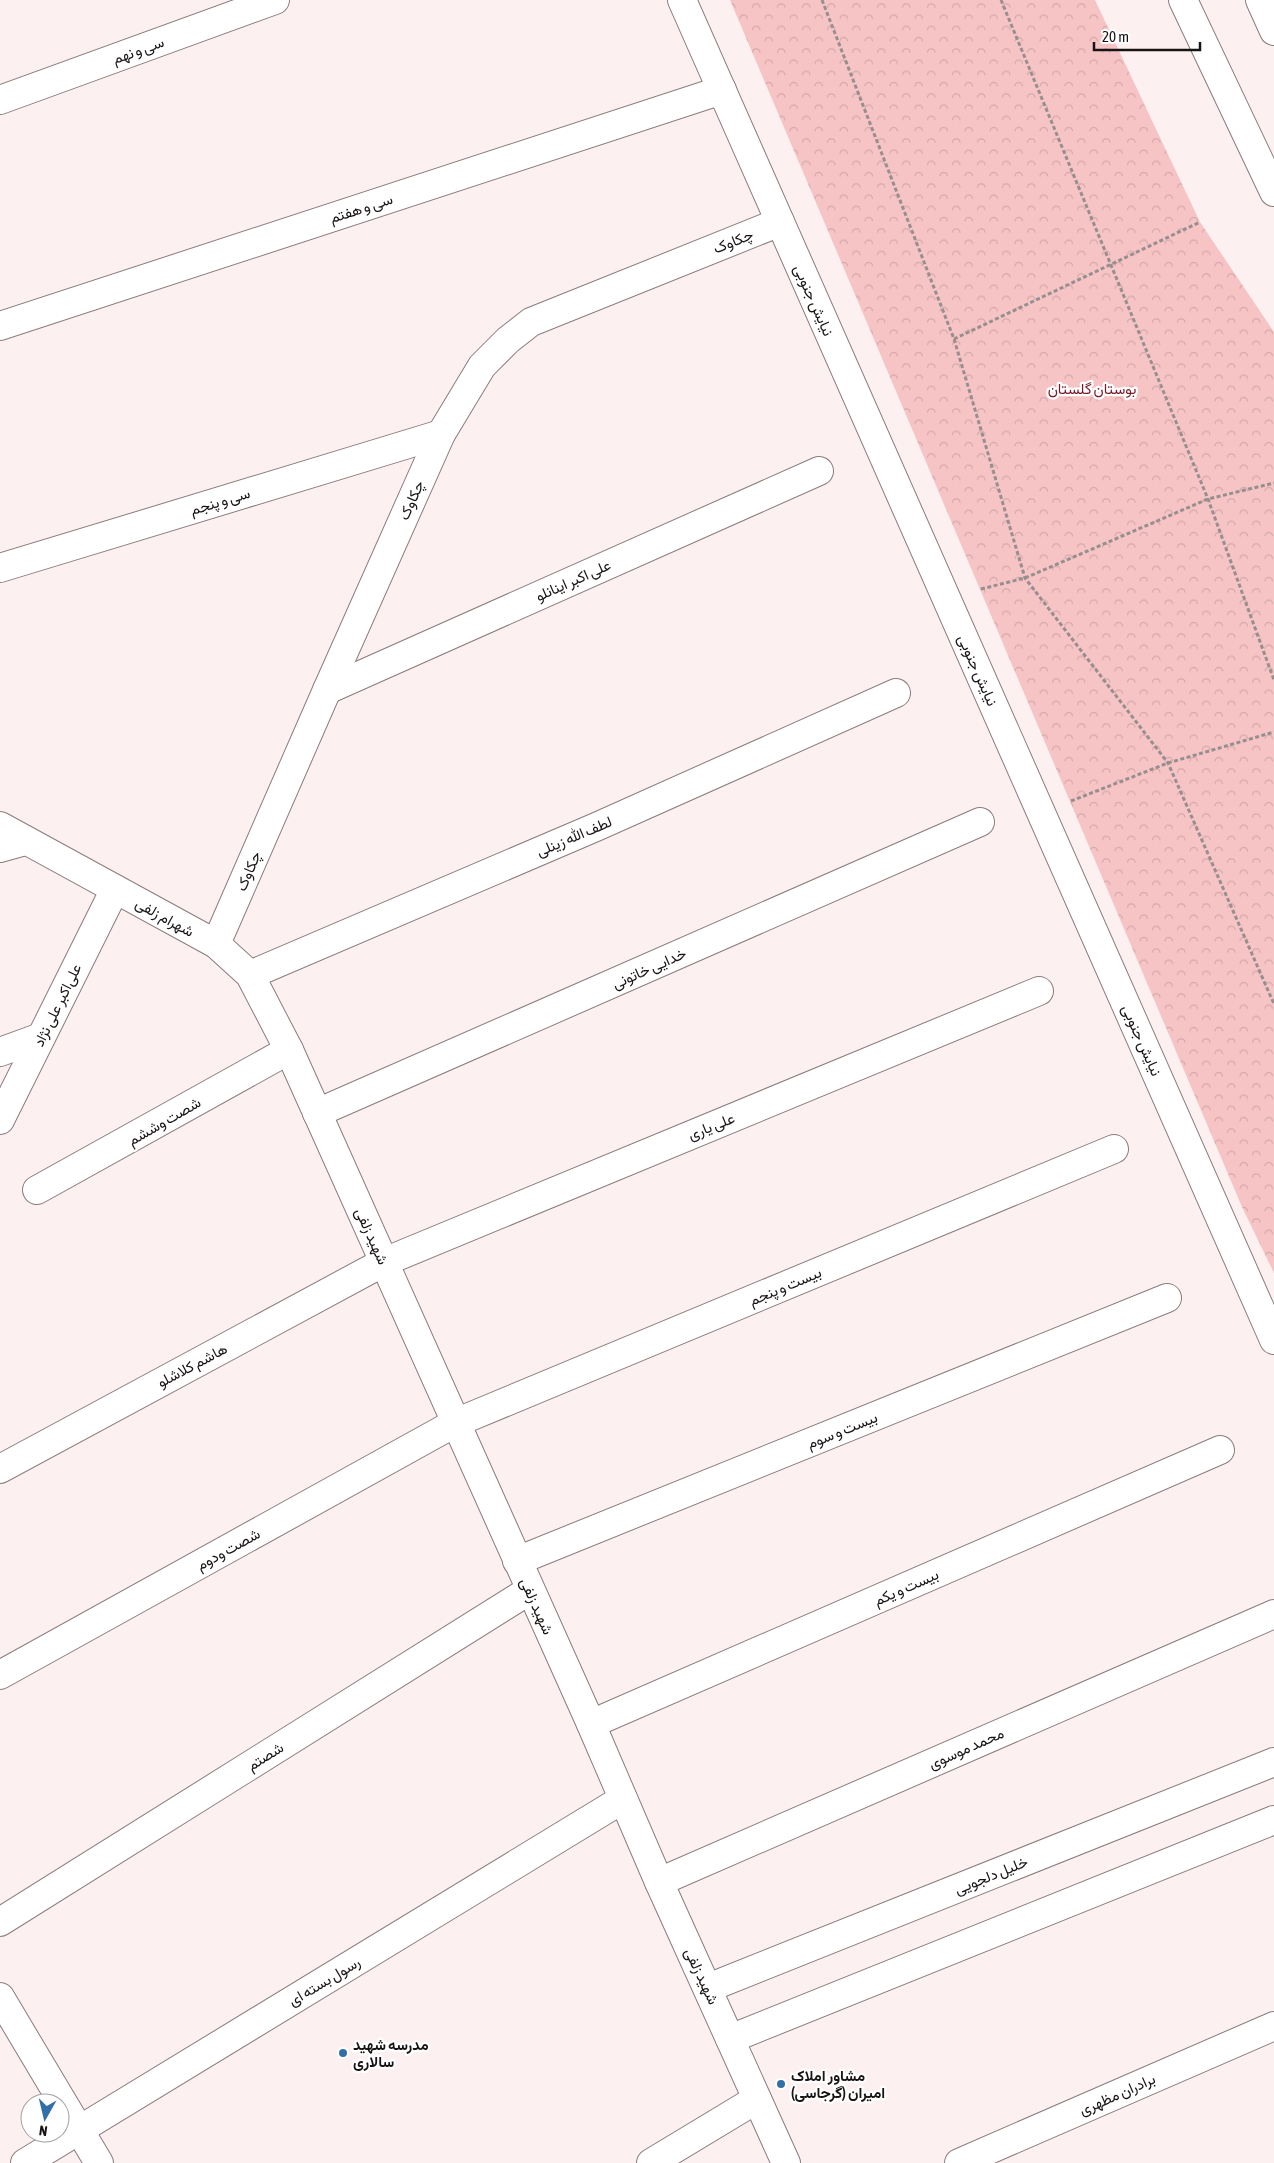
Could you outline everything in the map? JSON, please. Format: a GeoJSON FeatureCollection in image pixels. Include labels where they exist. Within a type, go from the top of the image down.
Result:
{"type":"FeatureCollection","features":[{"type":"Feature","properties":{"kind":"street","name":"سی و نهم"},"geometry":{"type":"LineString","coordinates":[[0,100],[275,0]]}},
{"type":"Feature","properties":{"kind":"street","name":"نیایش جنوبی"},"geometry":{"type":"LineString","coordinates":[[682,0],[1274,1340]]}},
{"type":"Feature","properties":{"kind":"street"},"geometry":{"type":"LineString","coordinates":[[1183,0],[1274,192]]}},
{"type":"Feature","properties":{"kind":"street"},"geometry":{"type":"LineString","coordinates":[[1260,0],[1274,31]]}},
{"type":"Feature","properties":{"kind":"street","name":"سی و هفتم"},"geometry":{"type":"LineString","coordinates":[[0,326],[722,90]]}},
{"type":"Feature","properties":{"kind":"street","name":"چکاوک"},"geometry":{"type":"LineString","coordinates":[[216,944],[326,690],[441,434],[482,366],[508,340],[531,322],[780,222]]}},
{"type":"Feature","properties":{"kind":"street","name":"سی و پنجم"},"geometry":{"type":"LineString","coordinates":[[0,568],[441,434]]}},
{"type":"Feature","properties":{"kind":"street","name":"علی اکبر اینانلو"},"geometry":{"type":"LineString","coordinates":[[326,690],[819,471]]}},
{"type":"Feature","properties":{"kind":"street","name":"لطف الله زینلی"},"geometry":{"type":"LineString","coordinates":[[250,975],[596,826],[896,693]]}},
{"type":"Feature","properties":{"kind":"street","name":"خدایی خاتونی"},"geometry":{"type":"LineString","coordinates":[[317,1114],[980,822]]}},
{"type":"Feature","properties":{"kind":"street","name":"شهرام زلفی"},"geometry":{"type":"LineString","coordinates":[[0,826],[12,844],[115,889],[216,944],[250,975],[289,1050]]}},
{"type":"Feature","properties":{"kind":"street","name":"علی‌اکبر علی نژاد"},"geometry":{"type":"LineString","coordinates":[[0,1120],[115,889]]}},
{"type":"Feature","properties":{"kind":"street","name":"علی یاری"},"geometry":{"type":"LineString","coordinates":[[384,1262],[1039,991]]}},
{"type":"Feature","properties":{"kind":"street"},"geometry":{"type":"LineString","coordinates":[[0,1052],[42,1037]]}},
{"type":"Feature","properties":{"kind":"street","name":"شهید زلفی"},"geometry":{"type":"LineString","coordinates":[[289,1050],[786,2163]]}},
{"type":"Feature","properties":{"kind":"street","name":"شصت وششم"},"geometry":{"type":"LineString","coordinates":[[37,1190],[289,1050]]}},
{"type":"Feature","properties":{"kind":"street","name":"بیست و پنجم"},"geometry":{"type":"LineString","coordinates":[[455,1423],[1114,1149]]}},
{"type":"Feature","properties":{"kind":"street","name":"هاشم کلاشلو"},"geometry":{"type":"LineString","coordinates":[[0,1469],[384,1262]]}},
{"type":"Feature","properties":{"kind":"street","name":"بیست و سوم"},"geometry":{"type":"LineString","coordinates":[[517,1561],[1167,1298]]}},
{"type":"Feature","properties":{"kind":"street","name":"شصت ودوم"},"geometry":{"type":"LineString","coordinates":[[0,1675],[455,1423]]}},
{"type":"Feature","properties":{"kind":"street","name":"بیست و یکم"},"geometry":{"type":"LineString","coordinates":[[591,1724],[1220,1450]]}},
{"type":"Feature","properties":{"kind":"street","name":"شصتم"},"geometry":{"type":"LineString","coordinates":[[0,1922],[530,1590]]}},
{"type":"Feature","properties":{"kind":"street","name":"محمد موسوی"},"geometry":{"type":"LineString","coordinates":[[659,1882],[1274,1614]]}},
{"type":"Feature","properties":{"kind":"street","name":"خلیل دلجویی"},"geometry":{"type":"LineString","coordinates":[[708,1988],[1274,1762]]}},
{"type":"Feature","properties":{"kind":"street","name":"رسول بسته ای"},"geometry":{"type":"LineString","coordinates":[[25,2163],[623,1799]]}},
{"type":"Feature","properties":{"kind":"street"},"geometry":{"type":"LineString","coordinates":[[730,2039],[1274,1820]]}},
{"type":"Feature","properties":{"kind":"street"},"geometry":{"type":"LineString","coordinates":[[0,1997],[99,2163]]}},
{"type":"Feature","properties":{"kind":"street","name":"برادران مظهری"},"geometry":{"type":"LineString","coordinates":[[959,2163],[1274,2026]]}},
{"type":"Feature","properties":{"kind":"street"},"geometry":{"type":"LineString","coordinates":[[651,2163],[757,2099]]}},
{"type":"Feature","properties":{"kind":"path"},"geometry":{"type":"LineString","coordinates":[[822,0],[954,339],[1025,578],[1168,763],[1274,1004]]}},
{"type":"Feature","properties":{"kind":"path"},"geometry":{"type":"LineString","coordinates":[[1001,0],[1208,499],[1274,680]]}},
{"type":"Feature","properties":{"kind":"path"},"geometry":{"type":"LineString","coordinates":[[954,339],[1200,222]]}},
{"type":"Feature","properties":{"kind":"path"},"geometry":{"type":"LineString","coordinates":[[981,589],[1025,578],[1208,499],[1274,483]]}},
{"type":"Feature","properties":{"kind":"path"},"geometry":{"type":"LineString","coordinates":[[1070,801],[1168,763],[1274,732]]}},
{"type":"Feature","properties":{"kind":"green space","name":"بوستان گلستان"},"geometry":{"type":"Polygon","coordinates":[[[730,0],[1095,0],[1200,222],[1274,332],[1274,1273],[1242,1207],[730,0]]]}},
{"type":"Feature","properties":{"kind":"place","name":"مدرسه شهید سالاری"},"geometry":{"type":"Point","coordinates":[343,2053]}},
{"type":"Feature","properties":{"kind":"place","name":"مشاور املاک امیران (گرجاسی)"},"geometry":{"type":"Point","coordinates":[781,2084]}}]}
